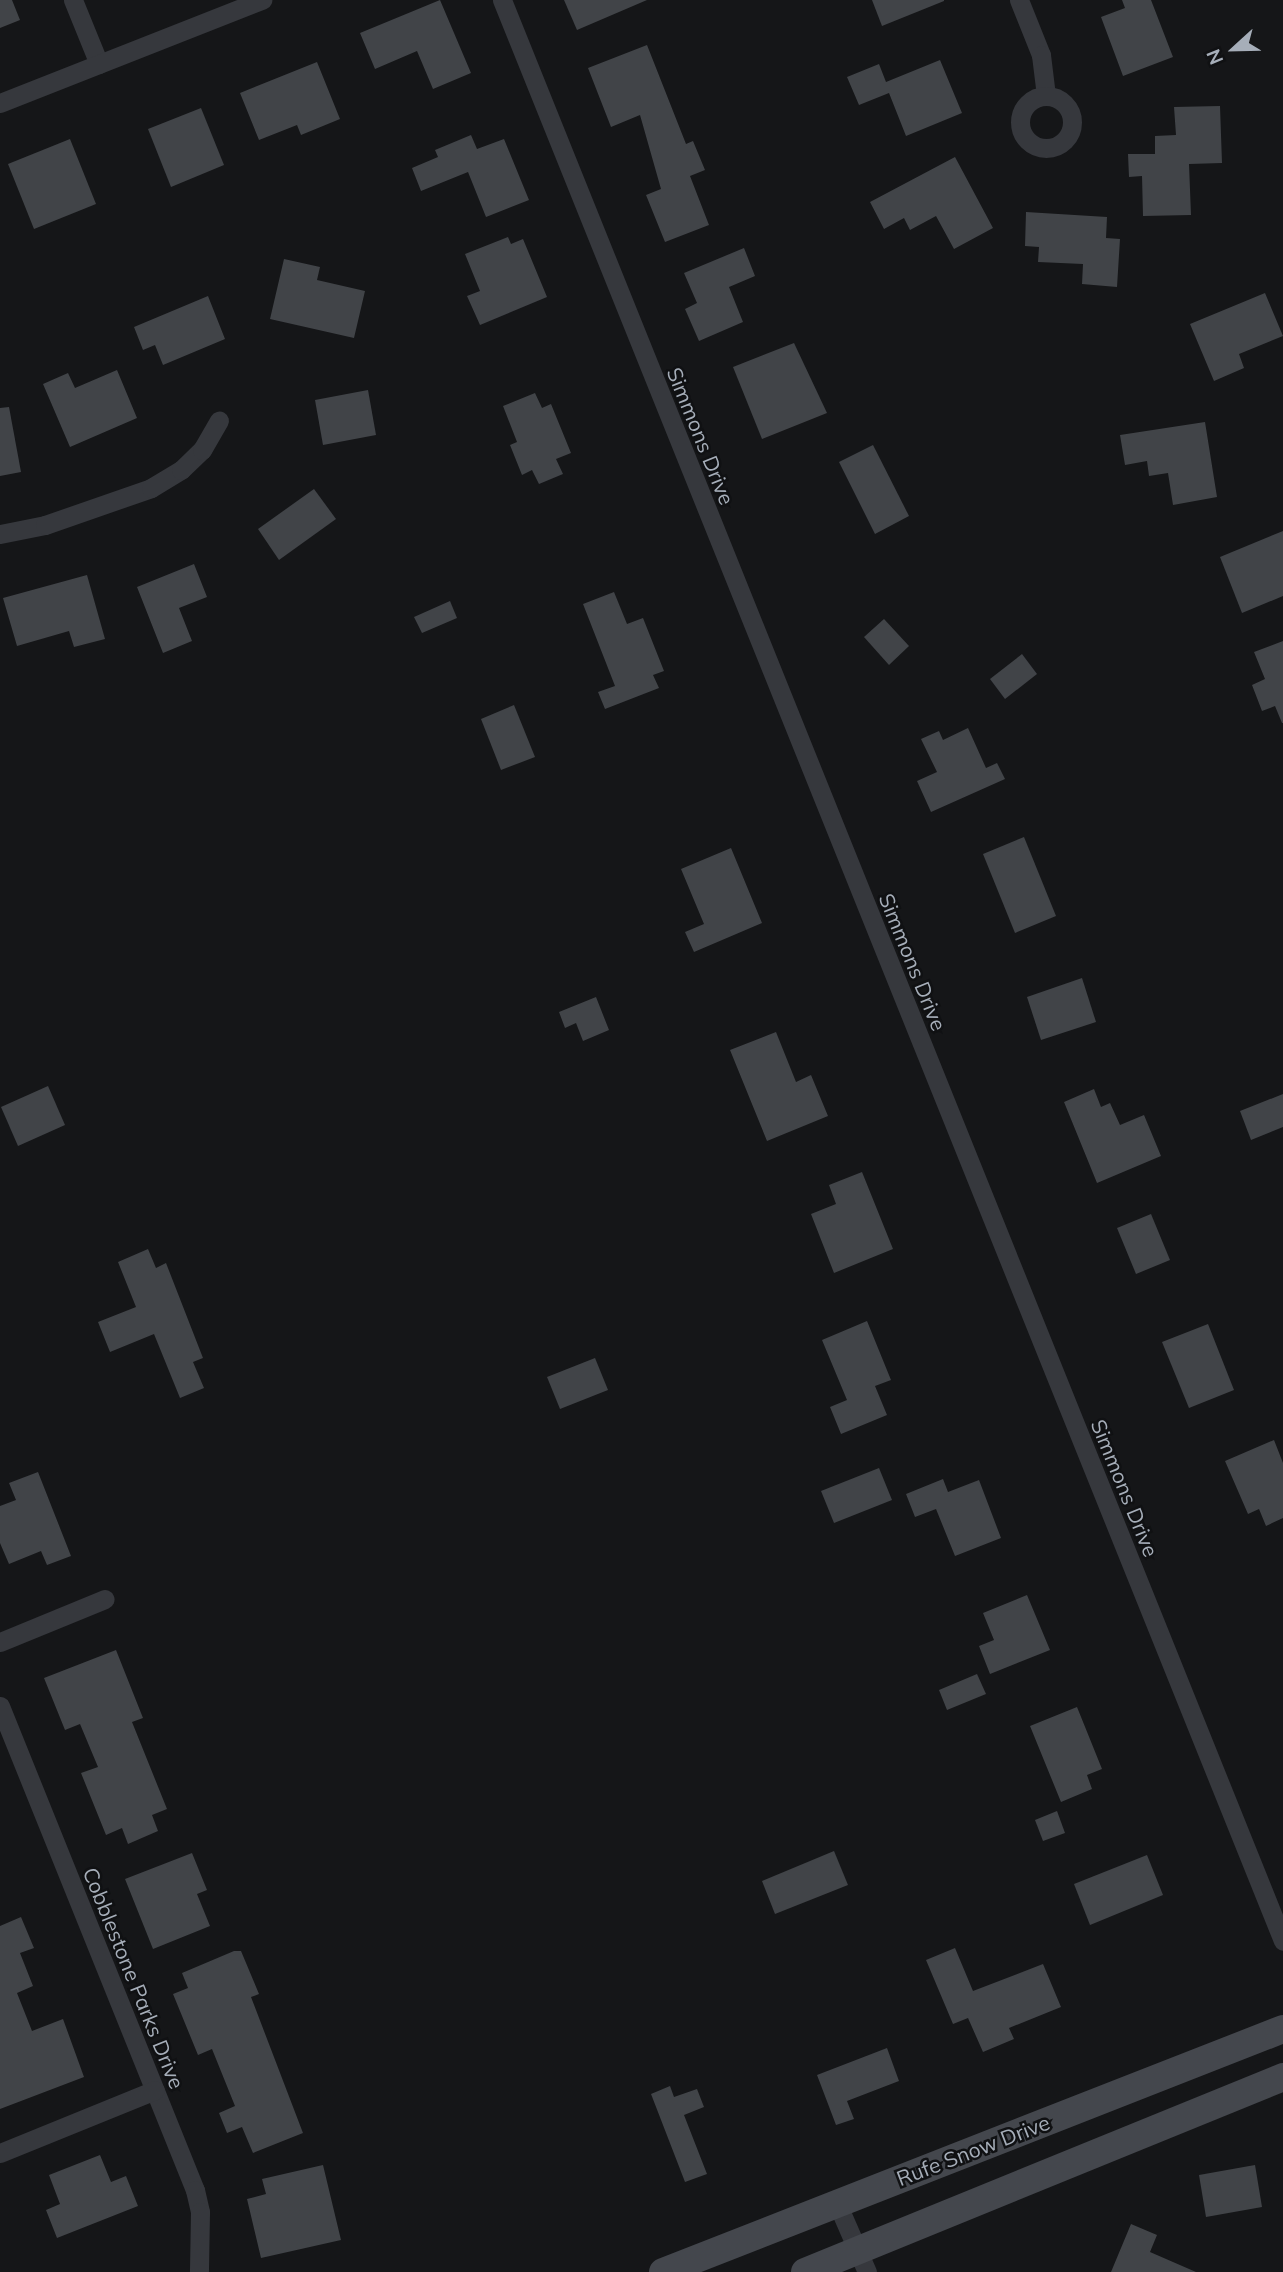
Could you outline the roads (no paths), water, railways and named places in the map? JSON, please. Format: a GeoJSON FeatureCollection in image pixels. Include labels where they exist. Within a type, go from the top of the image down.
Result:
{"type":"FeatureCollection","features":[{"type":"Feature","properties":{"kind":"main road","name":"Rufe Snow Drive"},"geometry":{"type":"LineString","coordinates":[[663,2272],[1283,2029]]}},
{"type":"Feature","properties":{"kind":"main road"},"geometry":{"type":"LineString","coordinates":[[805,2272],[862,2261],[1283,2077]]}},
{"type":"Feature","properties":{"kind":"street"},"geometry":{"type":"LineString","coordinates":[[73,0],[99,64]]}},
{"type":"Feature","properties":{"kind":"street"},"geometry":{"type":"LineString","coordinates":[[0,103],[262,0]]}},
{"type":"Feature","properties":{"kind":"street","name":"Simmons Drive"},"geometry":{"type":"LineString","coordinates":[[502,0],[1283,1941]]}},
{"type":"Feature","properties":{"kind":"street"},"geometry":{"type":"LineString","coordinates":[[1019,0],[1041,55],[1046,96]]}},
{"type":"Feature","properties":{"kind":"street"},"geometry":{"type":"LineString","coordinates":[[0,534],[45,525],[151,488],[181,470],[202,450],[219,421]]}},
{"type":"Feature","properties":{"kind":"street"},"geometry":{"type":"LineString","coordinates":[[0,1642],[105,1599]]}},
{"type":"Feature","properties":{"kind":"street","name":"Cobblestone Parks Drive"},"geometry":{"type":"LineString","coordinates":[[0,1706],[195,2190],[200,2212],[199,2272]]}},
{"type":"Feature","properties":{"kind":"street"},"geometry":{"type":"LineString","coordinates":[[0,2153],[155,2090]]}},
{"type":"Feature","properties":{"kind":"street"},"geometry":{"type":"LineString","coordinates":[[837,2203],[862,2261]]}}]}
